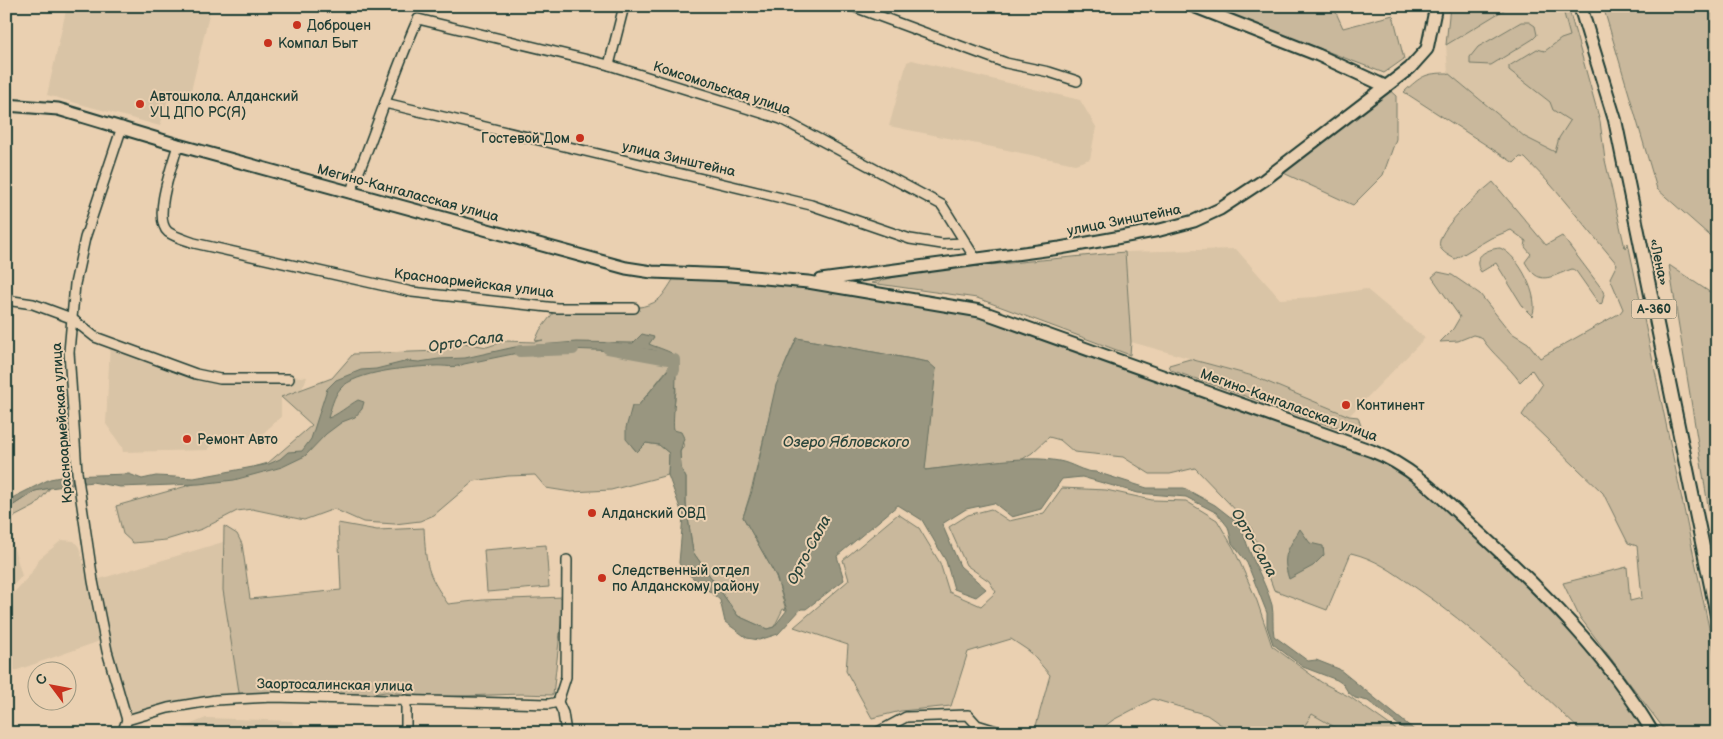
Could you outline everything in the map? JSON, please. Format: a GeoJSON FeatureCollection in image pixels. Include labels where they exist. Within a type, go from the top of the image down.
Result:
{"type":"FeatureCollection","features":[{"type":"Feature","properties":{"kind":"highway","name":"«Лена»"},"geometry":{"type":"LineString","coordinates":[[1580,6],[1615,120],[1717,615]]}},
{"type":"Feature","properties":{"kind":"main road"},"geometry":{"type":"LineString","coordinates":[[1193,6],[1318,55],[1385,86]]}},
{"type":"Feature","properties":{"kind":"main road","name":"улица Зинштейна"},"geometry":{"type":"LineString","coordinates":[[975,258],[1060,248],[1160,230],[1194,221],[1220,209],[1264,180],[1410,68],[1427,49],[1436,6]]}},
{"type":"Feature","properties":{"kind":"main road","name":"Мегино-Кангаласская улица"},"geometry":{"type":"LineString","coordinates":[[6,105],[58,109],[178,145],[626,268],[652,272],[731,275],[808,282],[980,311],[1394,459],[1418,476],[1539,587],[1578,628],[1618,678],[1653,733]]}},
{"type":"Feature","properties":{"kind":"main road","name":"Мегино-Кангаласская улица"},"geometry":{"type":"LineString","coordinates":[[808,282],[975,258]]}},
{"type":"Feature","properties":{"kind":"street"},"geometry":{"type":"LineString","coordinates":[[609,65],[624,6]]}},
{"type":"Feature","properties":{"kind":"street"},"geometry":{"type":"LineString","coordinates":[[852,6],[1006,63],[1049,72],[1077,81]]}},
{"type":"Feature","properties":{"kind":"street","name":"Комсомольская улица"},"geometry":{"type":"LineString","coordinates":[[385,102],[398,63],[418,19],[609,65],[781,119],[942,205],[975,258]]}},
{"type":"Feature","properties":{"kind":"street"},"geometry":{"type":"LineString","coordinates":[[350,193],[385,102]]}},
{"type":"Feature","properties":{"kind":"street","name":"улица Зинштейна"},"geometry":{"type":"LineString","coordinates":[[385,102],[638,165],[811,205],[910,239],[942,244],[964,243]]}},
{"type":"Feature","properties":{"kind":"street","name":"Красноармейская улица"},"geometry":{"type":"LineString","coordinates":[[122,127],[85,238],[74,284],[69,352],[77,472],[93,581],[107,651],[127,720]]}},
{"type":"Feature","properties":{"kind":"street","name":"Красноармейская улица"},"geometry":{"type":"LineString","coordinates":[[178,145],[163,201],[163,223],[168,232],[194,243],[412,292],[557,308],[634,308]]}},
{"type":"Feature","properties":{"kind":"street"},"geometry":{"type":"LineString","coordinates":[[6,300],[33,304],[71,318],[95,337],[123,348],[146,354],[196,374],[220,380],[289,380]]}},
{"type":"Feature","properties":{"kind":"street"},"geometry":{"type":"LineString","coordinates":[[566,733],[564,713],[558,702],[566,677],[567,560]]}},
{"type":"Feature","properties":{"kind":"street","name":"Заортосалинская улица"},"geometry":{"type":"LineString","coordinates":[[127,720],[168,708],[216,700],[273,697],[549,704],[558,702]]}},
{"type":"Feature","properties":{"kind":"street"},"geometry":{"type":"LineString","coordinates":[[406,700],[406,733]]}},
{"type":"Feature","properties":{"kind":"street"},"geometry":{"type":"LineString","coordinates":[[876,733],[906,717],[968,715],[977,724],[1003,733]]}},
{"type":"Feature","properties":{"kind":"street"},"geometry":{"type":"LineString","coordinates":[[122,733],[127,720]]}},
{"type":"Feature","properties":{"kind":"shaded area"},"geometry":{"type":"Polygon","coordinates":[[[67,6],[211,6],[188,104],[168,99],[160,126],[47,95],[67,6]]]}},
{"type":"Feature","properties":{"kind":"shaded area"},"geometry":{"type":"Polygon","coordinates":[[[1209,6],[1333,6],[1343,28],[1393,15],[1404,59],[1384,73],[1209,6]]]}},
{"type":"Feature","properties":{"kind":"shaded area"},"geometry":{"type":"Polygon","coordinates":[[[1450,6],[1506,6],[1507,8],[1446,45],[1450,6]]]}},
{"type":"Feature","properties":{"kind":"shaded area"},"geometry":{"type":"Polygon","coordinates":[[[1506,6],[1568,6],[1600,121],[1605,160],[1555,152],[1525,137],[1448,73],[1446,45],[1507,8],[1506,6]]]}},
{"type":"Feature","properties":{"kind":"shaded area"},"geometry":{"type":"Polygon","coordinates":[[[1562,6],[1568,6],[1600,121],[1605,160],[1625,248],[1628,243],[1717,666],[1717,733],[1667,733],[1579,616],[1563,583],[1627,567],[1630,601],[1642,598],[1637,546],[1628,543],[1603,493],[1522,415],[1542,385],[1532,370],[1520,382],[1481,337],[1473,335],[1458,341],[1440,342],[1453,329],[1460,317],[1432,277],[1438,272],[1452,275],[1480,294],[1510,332],[1528,343],[1540,358],[1620,313],[1623,309],[1610,278],[1617,264],[1551,185],[1525,158],[1520,157],[1514,163],[1404,92],[1424,76],[1448,73],[1525,137],[1555,152],[1559,138],[1570,121],[1553,110],[1550,102],[1509,70],[1509,66],[1537,49],[1545,51],[1561,39],[1570,36],[1562,6]]]}},
{"type":"Feature","properties":{"kind":"shaded area"},"geometry":{"type":"Polygon","coordinates":[[[1603,6],[1717,6],[1717,242],[1657,189],[1603,6]]]}},
{"type":"Feature","properties":{"kind":"shaded area"},"geometry":{"type":"Polygon","coordinates":[[[1521,22],[1529,22],[1535,26],[1537,35],[1533,39],[1491,65],[1470,64],[1470,57],[1478,47],[1521,22]]]}},
{"type":"Feature","properties":{"kind":"shaded area"},"geometry":{"type":"Polygon","coordinates":[[[912,60],[1080,100],[1096,127],[1090,159],[1075,164],[889,126],[907,62],[912,60]]]}},
{"type":"Feature","properties":{"kind":"shaded area"},"geometry":{"type":"Polygon","coordinates":[[[1385,86],[1396,96],[1396,139],[1383,175],[1353,205],[1277,170],[1385,86]]]}},
{"type":"Feature","properties":{"kind":"shaded area"},"geometry":{"type":"Polygon","coordinates":[[[1493,182],[1546,245],[1562,236],[1602,289],[1604,294],[1600,305],[1576,271],[1572,269],[1545,278],[1535,275],[1525,262],[1531,254],[1525,247],[1526,241],[1511,230],[1491,238],[1455,259],[1443,251],[1440,247],[1440,240],[1451,222],[1493,182]]]}},
{"type":"Feature","properties":{"kind":"shaded area"},"geometry":{"type":"Polygon","coordinates":[[[1500,248],[1514,259],[1526,278],[1533,299],[1534,308],[1532,316],[1524,308],[1496,263],[1481,272],[1478,267],[1481,255],[1490,250],[1500,248]]]}},
{"type":"Feature","properties":{"kind":"shaded area"},"geometry":{"type":"Polygon","coordinates":[[[1236,249],[1280,299],[1316,297],[1366,289],[1425,338],[1349,416],[1253,376],[1131,342],[1125,252],[1236,249]]]}},
{"type":"Feature","properties":{"kind":"shaded area"},"geometry":{"type":"Polygon","coordinates":[[[1125,252],[1131,342],[1130,355],[977,298],[871,283],[915,272],[1125,252]]]}},
{"type":"Feature","properties":{"kind":"shaded area"},"geometry":{"type":"Polygon","coordinates":[[[1669,265],[1711,293],[1717,304],[1717,561],[1669,265]]]}},
{"type":"Feature","properties":{"kind":"shaded area"},"geometry":{"type":"Polygon","coordinates":[[[677,274],[731,275],[980,311],[1394,459],[1539,587],[1653,733],[1583,733],[1500,655],[1458,619],[1397,575],[1368,559],[1351,553],[1327,610],[1274,590],[1250,525],[1195,468],[1170,474],[1150,474],[1123,457],[1074,452],[1060,440],[1049,437],[1032,453],[1021,460],[924,470],[928,362],[797,338],[787,359],[772,404],[743,517],[776,576],[786,610],[783,609],[774,627],[767,629],[738,616],[693,552],[686,504],[686,478],[681,468],[680,452],[684,445],[674,430],[672,421],[676,391],[674,361],[638,406],[632,407],[627,431],[629,441],[637,452],[646,443],[659,445],[669,453],[668,475],[611,490],[571,492],[546,488],[535,475],[508,476],[474,481],[434,515],[420,521],[395,524],[363,522],[334,509],[304,520],[252,509],[237,511],[202,529],[166,540],[133,543],[123,534],[116,506],[268,463],[312,425],[281,397],[332,378],[353,354],[440,351],[464,343],[487,347],[505,341],[535,342],[543,340],[535,341],[540,330],[557,308],[624,309],[649,305],[661,297],[677,274]]]}},
{"type":"Feature","properties":{"kind":"shaded area"},"geometry":{"type":"Polygon","coordinates":[[[110,344],[131,346],[169,357],[175,364],[203,373],[307,377],[302,389],[281,397],[281,417],[259,437],[213,439],[208,450],[123,452],[122,447],[106,424],[110,344]]]}},
{"type":"Feature","properties":{"kind":"shaded area"},"geometry":{"type":"Polygon","coordinates":[[[1190,359],[1253,376],[1349,416],[1358,417],[1362,429],[1330,426],[1171,370],[1169,365],[1190,359]]]}},
{"type":"Feature","properties":{"kind":"shaded area"},"geometry":{"type":"Polygon","coordinates":[[[50,488],[35,506],[6,521],[6,510],[35,491],[50,488]]]}},
{"type":"Feature","properties":{"kind":"shaded area"},"geometry":{"type":"Polygon","coordinates":[[[1062,488],[1106,490],[1152,500],[1186,501],[1217,520],[1234,549],[1257,601],[1272,646],[1321,682],[1350,697],[1401,733],[1345,733],[1312,714],[1300,733],[1233,733],[1207,715],[1153,699],[1113,720],[1096,733],[1034,733],[1050,675],[1029,651],[1011,639],[968,652],[951,706],[901,711],[872,718],[846,671],[848,645],[794,627],[849,580],[843,560],[898,514],[919,528],[940,563],[949,592],[981,606],[996,592],[989,581],[966,565],[949,527],[968,515],[991,509],[1009,521],[1044,513],[1062,488]]]}},
{"type":"Feature","properties":{"kind":"shaded area"},"geometry":{"type":"Polygon","coordinates":[[[6,521],[22,576],[6,593],[6,521]]]}},
{"type":"Feature","properties":{"kind":"shaded area"},"geometry":{"type":"Polygon","coordinates":[[[338,523],[377,530],[424,528],[428,568],[435,584],[448,604],[483,600],[564,597],[553,695],[521,694],[432,697],[386,692],[342,698],[240,698],[223,590],[224,526],[237,534],[242,544],[250,599],[341,590],[338,523]]]}},
{"type":"Feature","properties":{"kind":"shaded area"},"geometry":{"type":"Polygon","coordinates":[[[62,540],[74,541],[79,547],[89,582],[100,641],[40,662],[28,662],[28,666],[6,674],[6,601],[30,575],[39,559],[62,540]]]}},
{"type":"Feature","properties":{"kind":"shaded area"},"geometry":{"type":"Polygon","coordinates":[[[223,542],[223,572],[240,698],[127,720],[93,581],[223,542]]]}},
{"type":"Feature","properties":{"kind":"shaded area"},"geometry":{"type":"Polygon","coordinates":[[[546,545],[549,587],[487,592],[484,550],[546,545]]]}},
{"type":"Feature","properties":{"kind":"shaded area"},"geometry":{"type":"Polygon","coordinates":[[[1312,714],[1345,733],[1300,733],[1312,714]]]}},
{"type":"Feature","properties":{"kind":"shaded area"},"geometry":{"type":"Polygon","coordinates":[[[206,718],[292,721],[296,733],[170,733],[206,718]]]}},
{"type":"Feature","properties":{"kind":"water","name":"Озеро Ябловского"},"geometry":{"type":"Polygon","coordinates":[[[642,334],[654,337],[649,344],[670,352],[674,358],[676,377],[673,423],[674,430],[681,432],[684,438],[680,452],[681,468],[686,478],[686,504],[693,552],[738,616],[767,629],[774,627],[787,610],[776,576],[743,517],[752,491],[776,385],[797,338],[928,362],[936,369],[925,470],[993,461],[1044,459],[1064,462],[1086,471],[1096,472],[1147,488],[1184,488],[1215,505],[1242,526],[1244,536],[1272,605],[1274,636],[1308,661],[1316,660],[1339,669],[1418,733],[1409,733],[1368,701],[1355,698],[1337,680],[1303,667],[1273,644],[1267,626],[1267,613],[1247,563],[1232,543],[1228,527],[1217,513],[1186,497],[1138,493],[1082,477],[1062,479],[1041,509],[1012,517],[994,503],[966,509],[942,524],[960,566],[986,589],[976,597],[954,589],[946,561],[922,520],[898,505],[837,556],[844,580],[806,609],[801,609],[778,634],[759,640],[747,638],[725,622],[720,600],[682,569],[679,563],[683,516],[668,475],[669,453],[659,445],[646,443],[637,452],[626,439],[626,428],[632,406],[638,406],[671,366],[667,355],[652,350],[630,348],[619,351],[542,348],[457,366],[412,367],[370,374],[347,383],[340,389],[334,399],[328,418],[358,400],[364,402],[362,409],[355,417],[342,422],[326,434],[305,456],[282,467],[234,480],[199,484],[120,487],[92,482],[50,488],[35,491],[6,510],[6,501],[50,479],[66,476],[129,474],[142,479],[156,476],[194,478],[269,464],[280,459],[288,452],[302,451],[311,439],[327,389],[336,380],[361,370],[376,369],[408,361],[419,362],[465,358],[515,347],[576,342],[633,343],[642,334]]]}},
{"type":"Feature","properties":{"kind":"water"},"geometry":{"type":"Polygon","coordinates":[[[1300,529],[1310,543],[1323,546],[1324,555],[1313,566],[1289,579],[1286,564],[1287,553],[1300,529]]]}},
{"type":"Feature","properties":{"kind":"waterway","name":"Орто-Сала"},"geometry":{"type":"LineString","coordinates":[[608,348],[674,360],[674,370]]}},
{"type":"Feature","properties":{"kind":"waterway","name":"Орто-Сала"},"geometry":{"type":"LineString","coordinates":[[520,351],[573,349]]}},
{"type":"Feature","properties":{"kind":"place","name":"Доброцен"},"geometry":{"type":"Point","coordinates":[297,25]}},
{"type":"Feature","properties":{"kind":"place","name":"Компал Быт"},"geometry":{"type":"Point","coordinates":[268,43]}},
{"type":"Feature","properties":{"kind":"place","name":"Автошкола. Алданский УЦ ДПО РС(Я)"},"geometry":{"type":"Point","coordinates":[140,104]}},
{"type":"Feature","properties":{"kind":"place","name":"Гостевой Дом"},"geometry":{"type":"Point","coordinates":[580,138]}},
{"type":"Feature","properties":{"kind":"place","name":"Континент"},"geometry":{"type":"Point","coordinates":[1346,405]}},
{"type":"Feature","properties":{"kind":"place","name":"Ремонт Авто"},"geometry":{"type":"Point","coordinates":[187,439]}},
{"type":"Feature","properties":{"kind":"place","name":"Алданский ОВД"},"geometry":{"type":"Point","coordinates":[592,513]}},
{"type":"Feature","properties":{"kind":"place","name":"Следственный отдел по Алданскому району"},"geometry":{"type":"Point","coordinates":[602,578]}}]}
